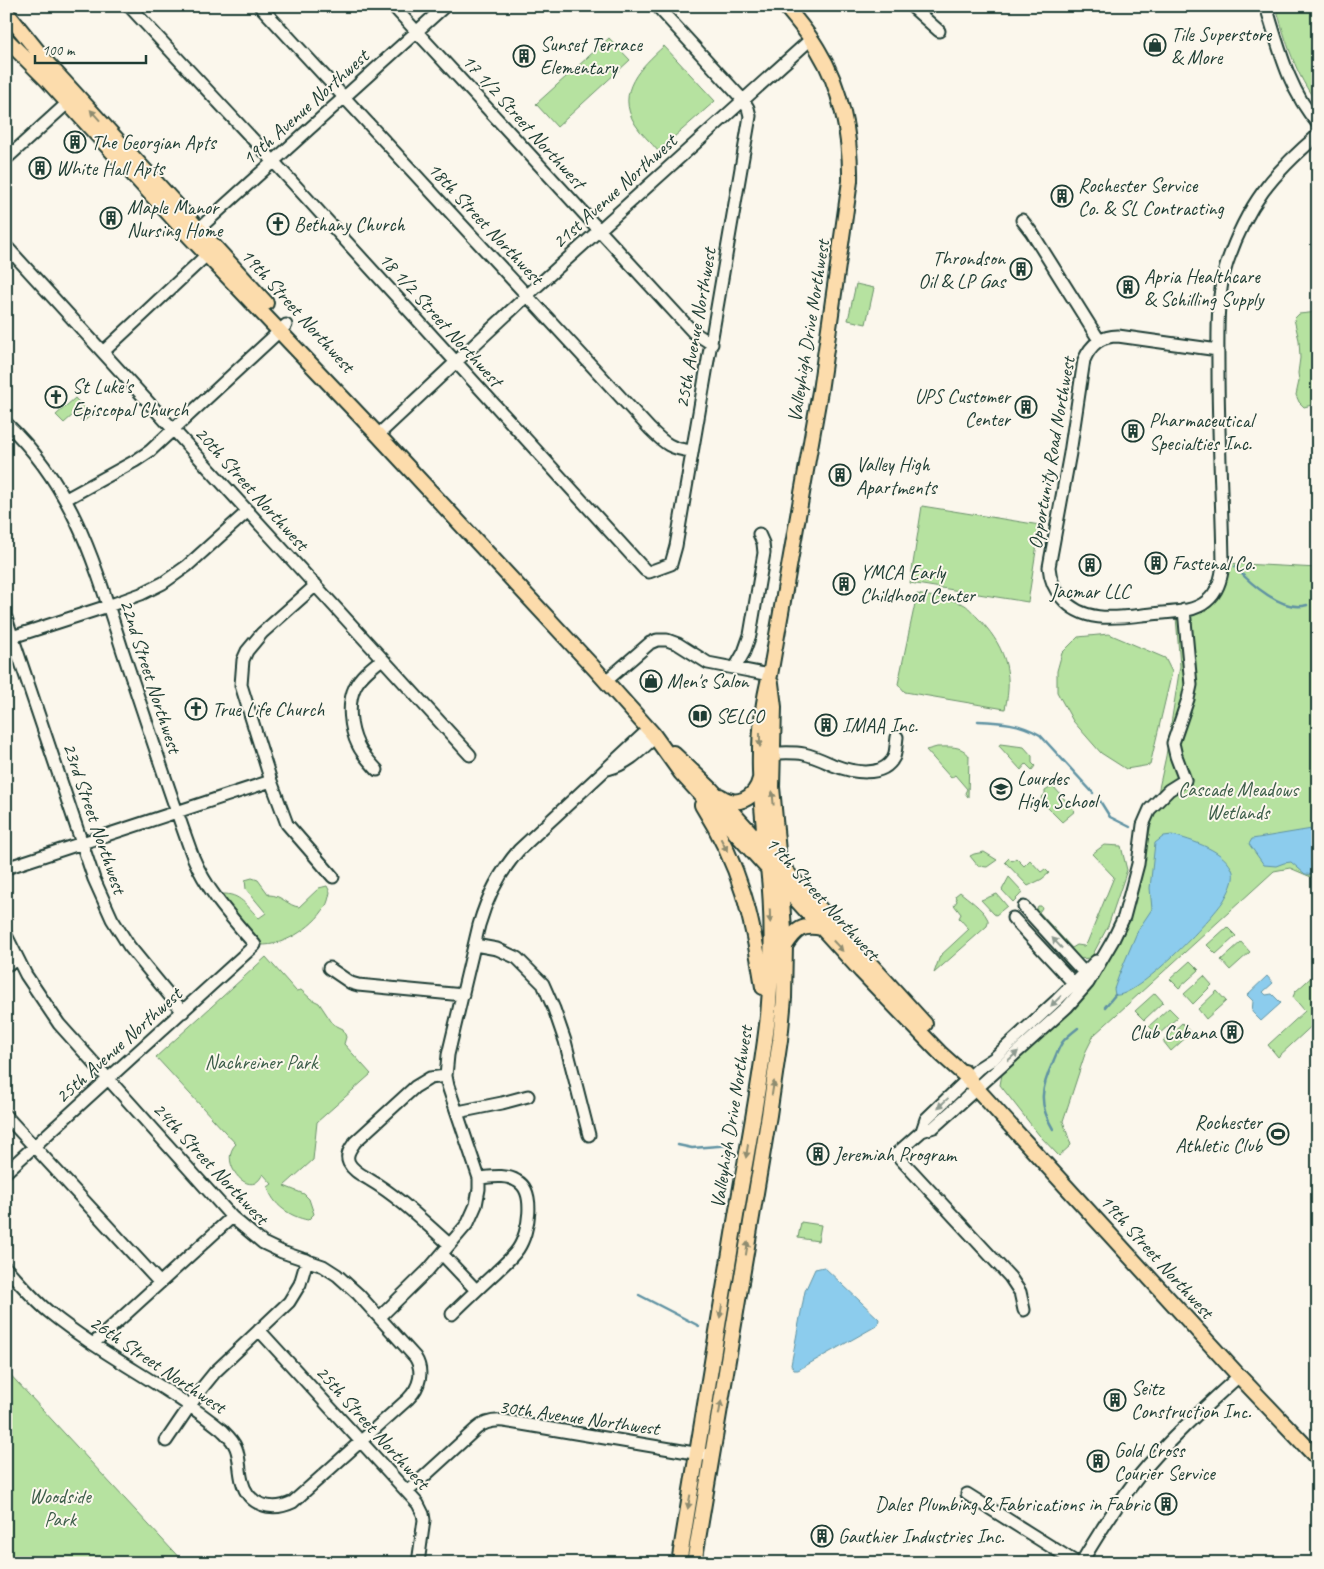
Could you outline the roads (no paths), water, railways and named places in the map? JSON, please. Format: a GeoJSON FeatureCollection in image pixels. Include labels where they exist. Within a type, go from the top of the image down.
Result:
{"type":"FeatureCollection","features":[{"type":"Feature","properties":{"kind":"main road","name":"Valleyhigh Drive Northwest"},"geometry":{"type":"LineString","coordinates":[[773,866],[764,848],[760,776],[760,723],[820,391],[850,181],[848,146],[838,96],[826,65],[811,39],[785,6]]}},
{"type":"Feature","properties":{"kind":"main road","name":"19th Street Northwest"},"geometry":{"type":"LineString","coordinates":[[6,12],[72,99],[283,328],[378,435],[606,681],[652,733],[681,773],[879,972],[946,1047],[973,1084]]}},
{"type":"Feature","properties":{"kind":"main road","name":"19th Street Northwest"},"geometry":{"type":"LineString","coordinates":[[6,39],[72,99]]}},
{"type":"Feature","properties":{"kind":"main road","name":"Valleyhigh Drive Northwest"},"geometry":{"type":"LineString","coordinates":[[679,1563],[754,1112],[768,1016],[773,866],[772,753],[774,707],[770,675]]}},
{"type":"Feature","properties":{"kind":"main road","name":"19th Street Northwest"},"geometry":{"type":"LineString","coordinates":[[652,733],[710,788],[764,848]]}},
{"type":"Feature","properties":{"kind":"main road"},"geometry":{"type":"LineString","coordinates":[[681,773],[715,827],[739,876],[748,903],[768,1016]]}},
{"type":"Feature","properties":{"kind":"main road"},"geometry":{"type":"LineString","coordinates":[[710,788],[727,801],[741,802],[753,793],[760,776]]}},
{"type":"Feature","properties":{"kind":"main road","name":"19th Street Northwest"},"geometry":{"type":"LineString","coordinates":[[773,866],[782,884],[822,928],[941,1054],[973,1084],[1239,1376],[1318,1459]]}},
{"type":"Feature","properties":{"kind":"main road","name":"Valleyhigh Drive Northwest"},"geometry":{"type":"LineString","coordinates":[[694,1563],[780,1040],[784,998],[785,946],[782,884]]}},
{"type":"Feature","properties":{"kind":"main road"},"geometry":{"type":"LineString","coordinates":[[785,946],[798,930],[807,926],[822,928]]}},
{"type":"Feature","properties":{"kind":"street","name":"18 1/2 Street Northwest"},"geometry":{"type":"LineString","coordinates":[[129,6],[273,161],[645,570],[649,572],[671,564]]}},
{"type":"Feature","properties":{"kind":"street","name":"18th Street Northwest"},"geometry":{"type":"LineString","coordinates":[[260,6],[660,439],[676,449],[692,451]]}},
{"type":"Feature","properties":{"kind":"street","name":"17 1/2 Street Northwest"},"geometry":{"type":"LineString","coordinates":[[393,6],[693,332],[712,344]]}},
{"type":"Feature","properties":{"kind":"street","name":"19th Avenue Northwest"},"geometry":{"type":"LineString","coordinates":[[194,233],[444,6]]}},
{"type":"Feature","properties":{"kind":"street"},"geometry":{"type":"LineString","coordinates":[[657,6],[744,100]]}},
{"type":"Feature","properties":{"kind":"street"},"geometry":{"type":"LineString","coordinates":[[911,6],[939,31]]}},
{"type":"Feature","properties":{"kind":"street"},"geometry":{"type":"LineString","coordinates":[[1266,6],[1294,88],[1306,110],[1318,124]]}},
{"type":"Feature","properties":{"kind":"street","name":"21st Avenue Northwest"},"geometry":{"type":"LineString","coordinates":[[378,435],[527,295],[811,39]]}},
{"type":"Feature","properties":{"kind":"street"},"geometry":{"type":"LineString","coordinates":[[6,159],[72,99]]}},
{"type":"Feature","properties":{"kind":"street","name":"25th Avenue Northwest"},"geometry":{"type":"LineString","coordinates":[[671,564],[676,546],[749,127],[748,108],[744,100]]}},
{"type":"Feature","properties":{"kind":"street"},"geometry":{"type":"LineString","coordinates":[[1024,1310],[1020,1292],[1010,1277],[896,1154],[922,1131],[926,1119],[973,1084],[979,1068],[993,1058],[1050,1006],[1077,987],[1087,976],[1113,940],[1124,917],[1138,864],[1143,826],[1150,809],[1169,790],[1185,780],[1173,743],[1188,699],[1190,685],[1184,610],[1200,606],[1208,600],[1216,590],[1222,574],[1223,545],[1218,350],[1226,265],[1242,226],[1261,193],[1275,175],[1318,135]]}},
{"type":"Feature","properties":{"kind":"street"},"geometry":{"type":"LineString","coordinates":[[1022,220],[1099,340]]}},
{"type":"Feature","properties":{"kind":"street","name":"20th Street Northwest"},"geometry":{"type":"LineString","coordinates":[[6,246],[470,755]]}},
{"type":"Feature","properties":{"kind":"street"},"geometry":{"type":"LineString","coordinates":[[103,352],[211,251]]}},
{"type":"Feature","properties":{"kind":"street"},"geometry":{"type":"LineString","coordinates":[[66,499],[140,458],[283,328]]}},
{"type":"Feature","properties":{"kind":"street","name":"Opportunity Road Northwest"},"geometry":{"type":"LineString","coordinates":[[1184,610],[1117,617],[1099,617],[1081,613],[1065,602],[1052,582],[1050,567],[1084,360],[1090,349],[1099,340],[1118,336],[1218,350]]}},
{"type":"Feature","properties":{"kind":"street","name":"22nd Street Northwest"},"geometry":{"type":"LineString","coordinates":[[6,422],[41,459],[66,499],[83,533],[177,813],[201,875],[225,911],[255,945]]}},
{"type":"Feature","properties":{"kind":"street"},"geometry":{"type":"LineString","coordinates":[[10,638],[153,589],[170,579],[248,511]]}},
{"type":"Feature","properties":{"kind":"street"},"geometry":{"type":"LineString","coordinates":[[735,668],[744,652],[750,635],[764,553],[760,534]]}},
{"type":"Feature","properties":{"kind":"street"},"geometry":{"type":"LineString","coordinates":[[316,585],[262,634],[247,651],[243,660],[241,685],[284,819],[292,832],[333,877]]}},
{"type":"Feature","properties":{"kind":"street","name":"23rd Street Northwest"},"geometry":{"type":"LineString","coordinates":[[6,618],[10,638],[103,901],[120,934],[143,966],[184,1012]]}},
{"type":"Feature","properties":{"kind":"street"},"geometry":{"type":"LineString","coordinates":[[606,681],[639,651],[657,640],[667,640],[678,644],[708,663],[770,675]]}},
{"type":"Feature","properties":{"kind":"street"},"geometry":{"type":"LineString","coordinates":[[377,770],[365,756],[357,742],[350,707],[355,686],[382,658]]}},
{"type":"Feature","properties":{"kind":"street"},"geometry":{"type":"LineString","coordinates":[[380,1318],[421,1278],[461,1231],[472,1214],[479,1189],[479,1178],[446,1076],[448,1055],[487,902],[497,881],[519,850],[606,769],[628,762],[652,733]]}},
{"type":"Feature","properties":{"kind":"street"},"geometry":{"type":"LineString","coordinates":[[772,753],[805,754],[835,766],[871,772],[884,767],[890,762],[894,756],[897,738]]}},
{"type":"Feature","properties":{"kind":"street"},"geometry":{"type":"LineString","coordinates":[[6,868],[271,781]]}},
{"type":"Feature","properties":{"kind":"street"},"geometry":{"type":"LineString","coordinates":[[1024,907],[1087,976]]}},
{"type":"Feature","properties":{"kind":"street"},"geometry":{"type":"LineString","coordinates":[[1013,918],[1077,987]]}},
{"type":"Feature","properties":{"kind":"street","name":"24th Street Northwest"},"geometry":{"type":"LineString","coordinates":[[6,935],[18,960],[46,1007],[80,1049],[232,1216],[263,1243],[282,1252],[323,1266],[337,1275],[415,1356],[420,1376],[417,1387],[412,1395],[360,1441]]}},
{"type":"Feature","properties":{"kind":"street","name":"25th Avenue Northwest"},"geometry":{"type":"LineString","coordinates":[[6,1172],[184,1012],[255,945]]}},
{"type":"Feature","properties":{"kind":"street"},"geometry":{"type":"LineString","coordinates":[[475,945],[496,949],[517,958],[543,984],[554,1009],[571,1060],[589,1135]]}},
{"type":"Feature","properties":{"kind":"street"},"geometry":{"type":"LineString","coordinates":[[6,965],[18,960]]}},
{"type":"Feature","properties":{"kind":"street"},"geometry":{"type":"LineString","coordinates":[[329,968],[352,983],[367,987],[463,995]]}},
{"type":"Feature","properties":{"kind":"street"},"geometry":{"type":"LineString","coordinates":[[446,1076],[430,1078],[415,1087],[355,1142],[347,1158],[349,1164],[359,1174],[392,1194],[445,1249],[476,1290]]}},
{"type":"Feature","properties":{"kind":"street"},"geometry":{"type":"LineString","coordinates":[[458,1112],[528,1096]]}},
{"type":"Feature","properties":{"kind":"street"},"geometry":{"type":"LineString","coordinates":[[6,1116],[160,1283]]}},
{"type":"Feature","properties":{"kind":"street"},"geometry":{"type":"LineString","coordinates":[[452,1314],[518,1249],[525,1233],[529,1204],[525,1189],[516,1180],[494,1177],[479,1178]]}},
{"type":"Feature","properties":{"kind":"street"},"geometry":{"type":"LineString","coordinates":[[94,1343],[232,1216]]}},
{"type":"Feature","properties":{"kind":"street"},"geometry":{"type":"LineString","coordinates":[[166,1441],[189,1406],[215,1372],[282,1310],[292,1298],[300,1284],[306,1260]]}},
{"type":"Feature","properties":{"kind":"street","name":"26th Street Northwest"},"geometry":{"type":"LineString","coordinates":[[6,1268],[48,1310],[224,1432],[233,1442],[236,1449],[245,1490],[264,1506],[273,1508],[293,1502],[360,1441]]}},
{"type":"Feature","properties":{"kind":"street","name":"25th Street Northwest"},"geometry":{"type":"LineString","coordinates":[[259,1330],[421,1508],[424,1520],[418,1563]]}},
{"type":"Feature","properties":{"kind":"street"},"geometry":{"type":"LineString","coordinates":[[967,1494],[1079,1563],[1111,1514],[1145,1469],[1183,1428],[1239,1376]]}},
{"type":"Feature","properties":{"kind":"street","name":"30th Avenue Northwest"},"geometry":{"type":"LineString","coordinates":[[407,1492],[476,1429],[490,1421],[510,1422],[712,1456]]}},
{"type":"Feature","properties":{"kind":"water"},"geometry":{"type":"Polygon","coordinates":[[[1318,828],[1318,875],[1305,874],[1291,862],[1276,866],[1264,865],[1249,844],[1252,839],[1318,828]]]}},
{"type":"Feature","properties":{"kind":"water"},"geometry":{"type":"Polygon","coordinates":[[[1172,835],[1189,840],[1216,852],[1224,858],[1233,872],[1231,887],[1217,910],[1156,972],[1125,993],[1115,995],[1114,989],[1138,930],[1152,909],[1150,888],[1155,843],[1164,836],[1172,835]]]}},
{"type":"Feature","properties":{"kind":"water"},"geometry":{"type":"Polygon","coordinates":[[[1267,976],[1273,983],[1263,992],[1266,995],[1272,994],[1281,1003],[1261,1021],[1252,1012],[1253,1001],[1247,995],[1267,976]]]}},
{"type":"Feature","properties":{"kind":"water"},"geometry":{"type":"Polygon","coordinates":[[[824,1267],[879,1319],[878,1325],[798,1370],[794,1370],[791,1365],[805,1291],[815,1269],[824,1267]]]}},
{"type":"Feature","properties":{"kind":"waterway"},"geometry":{"type":"LineString","coordinates":[[1235,567],[1249,581],[1278,601],[1288,605],[1307,605]]}},
{"type":"Feature","properties":{"kind":"waterway"},"geometry":{"type":"LineString","coordinates":[[978,721],[1018,726],[1040,735],[1093,793]]}},
{"type":"Feature","properties":{"kind":"waterway"},"geometry":{"type":"LineString","coordinates":[[1100,801],[1110,817],[1130,827]]}},
{"type":"Feature","properties":{"kind":"waterway"},"geometry":{"type":"LineString","coordinates":[[1105,1007],[1115,995]]}},
{"type":"Feature","properties":{"kind":"waterway"},"geometry":{"type":"LineString","coordinates":[[1053,1129],[1043,1104],[1044,1088],[1049,1071],[1060,1047],[1064,1040],[1078,1028]]}},
{"type":"Feature","properties":{"kind":"waterway"},"geometry":{"type":"LineString","coordinates":[[678,1145],[692,1148],[731,1145]]}},
{"type":"Feature","properties":{"kind":"waterway"},"geometry":{"type":"LineString","coordinates":[[639,1295],[699,1326]]}},
{"type":"Feature","properties":{"kind":"waterway"},"geometry":{"type":"LineString","coordinates":[[6,1556],[7,1563]]}},
{"type":"Feature","properties":{"kind":"place","name":"Tile Superstore & More"},"geometry":{"type":"Point","coordinates":[1155,45]}},
{"type":"Feature","properties":{"kind":"place","name":"Sunset Terrace Elementary"},"geometry":{"type":"Point","coordinates":[524,56]}},
{"type":"Feature","properties":{"kind":"place","name":"The Georgian Apts"},"geometry":{"type":"Point","coordinates":[75,142]}},
{"type":"Feature","properties":{"kind":"place","name":"White Hall Apts"},"geometry":{"type":"Point","coordinates":[40,168]}},
{"type":"Feature","properties":{"kind":"place","name":"Rochester Service Co. & SL Contracting"},"geometry":{"type":"Point","coordinates":[1062,196]}},
{"type":"Feature","properties":{"kind":"place","name":"Maple Manor Nursing Home"},"geometry":{"type":"Point","coordinates":[111,218]}},
{"type":"Feature","properties":{"kind":"place","name":"Bethany Church"},"geometry":{"type":"Point","coordinates":[278,224]}},
{"type":"Feature","properties":{"kind":"place","name":"Throndson Oil & LP Gas"},"geometry":{"type":"Point","coordinates":[1021,269]}},
{"type":"Feature","properties":{"kind":"place","name":"Apria Healthcare & Schilling Supply"},"geometry":{"type":"Point","coordinates":[1128,287]}},
{"type":"Feature","properties":{"kind":"place","name":"St Luke's Episcopal Church"},"geometry":{"type":"Point","coordinates":[56,397]}},
{"type":"Feature","properties":{"kind":"place","name":"UPS Customer Center"},"geometry":{"type":"Point","coordinates":[1026,407]}},
{"type":"Feature","properties":{"kind":"place","name":"Pharmaceutical Specialties Inc."},"geometry":{"type":"Point","coordinates":[1133,431]}},
{"type":"Feature","properties":{"kind":"place","name":"Valley High Apartments"},"geometry":{"type":"Point","coordinates":[840,475]}},
{"type":"Feature","properties":{"kind":"place","name":"Fastenal Co."},"geometry":{"type":"Point","coordinates":[1156,563]}},
{"type":"Feature","properties":{"kind":"place","name":"Jacmar LLC"},"geometry":{"type":"Point","coordinates":[1090,565]}},
{"type":"Feature","properties":{"kind":"place","name":"YMCA Early Childhood Center"},"geometry":{"type":"Point","coordinates":[844,584]}},
{"type":"Feature","properties":{"kind":"place","name":"Men's Salon"},"geometry":{"type":"Point","coordinates":[651,681]}},
{"type":"Feature","properties":{"kind":"place","name":"True Life Church"},"geometry":{"type":"Point","coordinates":[196,709]}},
{"type":"Feature","properties":{"kind":"place","name":"SELCO"},"geometry":{"type":"Point","coordinates":[700,716]}},
{"type":"Feature","properties":{"kind":"place","name":"IMAA Inc."},"geometry":{"type":"Point","coordinates":[826,725]}},
{"type":"Feature","properties":{"kind":"place","name":"Lourdes High School"},"geometry":{"type":"Point","coordinates":[1001,789]}},
{"type":"Feature","properties":{"kind":"place","name":"Club Cabana"},"geometry":{"type":"Point","coordinates":[1232,1032]}},
{"type":"Feature","properties":{"kind":"place","name":"Rochester Athletic Club"},"geometry":{"type":"Point","coordinates":[1278,1134]}},
{"type":"Feature","properties":{"kind":"place","name":"Jeremiah Program"},"geometry":{"type":"Point","coordinates":[818,1154]}},
{"type":"Feature","properties":{"kind":"place","name":"Seitz Construction Inc."},"geometry":{"type":"Point","coordinates":[1115,1400]}},
{"type":"Feature","properties":{"kind":"place","name":"Gold Cross Courier Service"},"geometry":{"type":"Point","coordinates":[1098,1461]}},
{"type":"Feature","properties":{"kind":"place","name":"Dales Plumbing & Fabrications in Fabric"},"geometry":{"type":"Point","coordinates":[1166,1504]}},
{"type":"Feature","properties":{"kind":"place","name":"Gauthier Industries Inc."},"geometry":{"type":"Point","coordinates":[822,1536]}},
{"type":"Feature","properties":{"kind":"park label","name":"Cascade Meadows Wetlands"},"geometry":{"type":"Point","coordinates":[1238,800]}},
{"type":"Feature","properties":{"kind":"park label","name":"Nachreiner Park"},"geometry":{"type":"Point","coordinates":[261,1062]}},
{"type":"Feature","properties":{"kind":"park label","name":"Woodside Park"},"geometry":{"type":"Point","coordinates":[60,1508]}}]}
